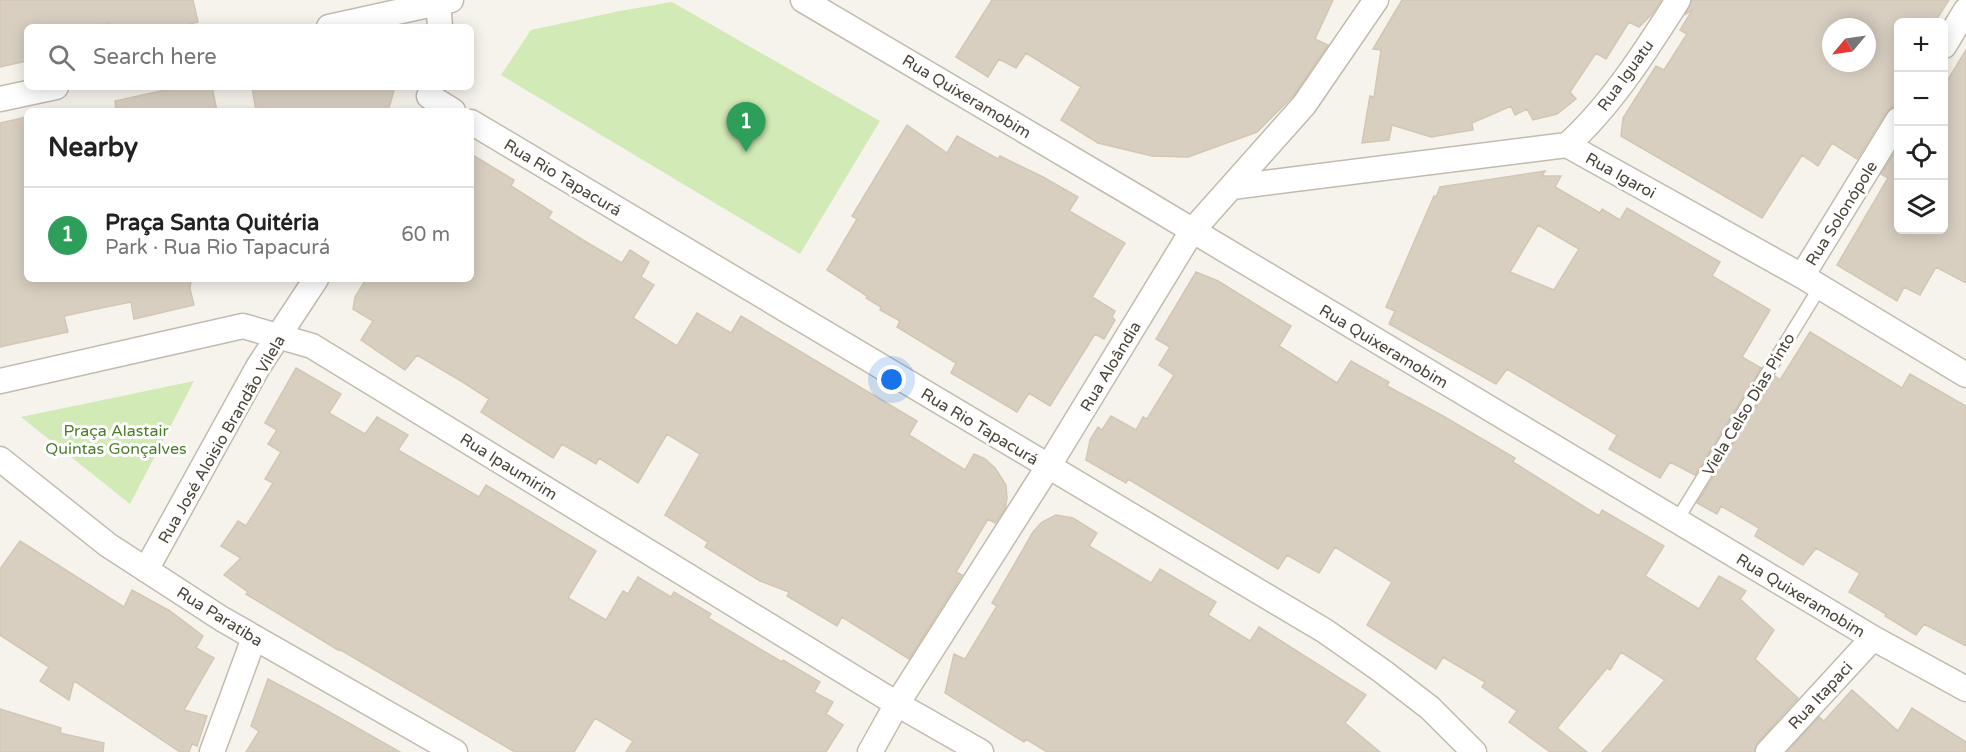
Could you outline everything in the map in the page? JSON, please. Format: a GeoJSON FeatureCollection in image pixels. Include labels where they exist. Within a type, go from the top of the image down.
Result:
{"type":"FeatureCollection","features":[{"type":"Feature","properties":{"kind":"street","name":"Rua Quixeramobim"},"geometry":{"type":"LineString","coordinates":[[803,0],[1873,638],[1966,689]]}},
{"type":"Feature","properties":{"kind":"street","name":"Rua Aloândia"},"geometry":{"type":"LineString","coordinates":[[870,752],[897,704],[1048,467],[1192,231],[1304,105],[1376,0]]}},
{"type":"Feature","properties":{"kind":"street","name":"Rua Iguatu"},"geometry":{"type":"LineString","coordinates":[[1567,145],[1585,128],[1619,87],[1678,0]]}},
{"type":"Feature","properties":{"kind":"street"},"geometry":{"type":"LineString","coordinates":[[342,24],[442,1],[440,24]]}},
{"type":"Feature","properties":{"kind":"street"},"geometry":{"type":"LineString","coordinates":[[1948,39],[1966,10]]}},
{"type":"Feature","properties":{"kind":"street"},"geometry":{"type":"LineString","coordinates":[[0,99],[42,90]]}},
{"type":"Feature","properties":{"kind":"street"},"geometry":{"type":"LineString","coordinates":[[427,98],[447,108]]}},
{"type":"Feature","properties":{"kind":"street","name":"Rua Rio Tapacurá"},"geometry":{"type":"LineString","coordinates":[[474,124],[1325,631],[1430,708],[1474,752]]}},
{"type":"Feature","properties":{"kind":"street","name":"Rua Solonópole"},"geometry":{"type":"LineString","coordinates":[[1811,281],[1896,126]]}},
{"type":"Feature","properties":{"kind":"street","name":"Rua Igaroi"},"geometry":{"type":"LineString","coordinates":[[1232,187],[1567,145],[1811,281],[1966,375]]}},
{"type":"Feature","properties":{"kind":"street","name":"Rua José Aloisio Brandão Vilela"},"geometry":{"type":"LineString","coordinates":[[146,570],[252,377],[314,282]]}},
{"type":"Feature","properties":{"kind":"street","name":"Rua Ipaumirim"},"geometry":{"type":"LineString","coordinates":[[0,381],[243,326],[312,346],[897,704],[981,752]]}},
{"type":"Feature","properties":{"kind":"street","name":"Rua Paratiba"},"geometry":{"type":"LineString","coordinates":[[0,459],[108,545],[222,619],[455,752]]}},
{"type":"Feature","properties":{"kind":"street"},"geometry":{"type":"LineString","coordinates":[[212,752],[254,638]]}},
{"type":"Feature","properties":{"kind":"street","name":"Rua Itapaci"},"geometry":{"type":"LineString","coordinates":[[1768,752],[1873,638]]}},
{"type":"Feature","properties":{"kind":"lane","name":"Viela Celso Dias Pinto"},"geometry":{"type":"LineString","coordinates":[[1677,520],[1811,281]]}},
{"type":"Feature","properties":{"kind":"green space"},"geometry":{"type":"Polygon","coordinates":[[[672,2],[880,121],[800,254],[501,75],[531,30],[672,2]]]}},
{"type":"Feature","properties":{"kind":"green space","name":"Praça Alastair Quintas Gonçalves"},"geometry":{"type":"Polygon","coordinates":[[[194,381],[130,504],[21,417],[194,381]]]}},
{"type":"Feature","properties":{"kind":"building"},"geometry":{"type":"Polygon","coordinates":[[[0,0],[193,0],[198,22],[190,24],[24,24],[24,62],[0,67],[0,0]]]}},
{"type":"Feature","properties":{"kind":"building"},"geometry":{"type":"Polygon","coordinates":[[[992,0],[1333,0],[1315,39],[1328,45],[1294,95],[1257,132],[1188,157],[1152,156],[1098,143],[1061,120],[1081,87],[1026,53],[1016,68],[999,59],[988,77],[956,57],[992,0]]]}},
{"type":"Feature","properties":{"kind":"building"},"geometry":{"type":"Polygon","coordinates":[[[1402,0],[1661,0],[1653,13],[1639,27],[1629,22],[1606,59],[1596,53],[1570,92],[1576,99],[1557,114],[1533,120],[1527,109],[1515,115],[1511,106],[1472,123],[1473,130],[1431,137],[1392,125],[1389,140],[1362,143],[1370,96],[1374,97],[1381,50],[1373,49],[1402,0]]]}},
{"type":"Feature","properties":{"kind":"building"},"geometry":{"type":"Polygon","coordinates":[[[1692,0],[1949,0],[1938,18],[1894,18],[1894,107],[1886,113],[1857,159],[1832,143],[1818,166],[1802,155],[1762,218],[1621,136],[1623,118],[1656,66],[1664,70],[1687,34],[1680,30],[1693,9],[1685,15],[1692,0]]]}},
{"type":"Feature","properties":{"kind":"building"},"geometry":{"type":"Polygon","coordinates":[[[1966,50],[1966,283],[1936,267],[1920,295],[1904,287],[1897,301],[1837,265],[1888,178],[1881,174],[1894,154],[1894,234],[1948,234],[1948,79],[1966,50]]]}},
{"type":"Feature","properties":{"kind":"building"},"geometry":{"type":"Polygon","coordinates":[[[165,90],[213,90],[216,108],[116,108],[115,101],[165,90]]]}},
{"type":"Feature","properties":{"kind":"building"},"geometry":{"type":"Polygon","coordinates":[[[252,90],[394,90],[389,108],[256,108],[252,90]]]}},
{"type":"Feature","properties":{"kind":"building"},"geometry":{"type":"Polygon","coordinates":[[[24,118],[24,282],[191,282],[194,305],[134,319],[131,302],[64,316],[68,332],[0,347],[0,123],[24,118]]]}},
{"type":"Feature","properties":{"kind":"building"},"geometry":{"type":"Polygon","coordinates":[[[907,125],[947,153],[957,136],[998,159],[1000,156],[1043,177],[1078,197],[1069,211],[1125,243],[1092,297],[1115,311],[1112,317],[1115,320],[1104,339],[1095,334],[1050,406],[1029,393],[1017,412],[951,373],[956,363],[897,327],[900,321],[880,310],[881,307],[866,298],[867,296],[827,270],[857,219],[852,216],[907,125]]]}},
{"type":"Feature","properties":{"kind":"building"},"geometry":{"type":"Polygon","coordinates":[[[474,156],[514,180],[511,186],[552,212],[548,218],[583,240],[622,263],[630,250],[649,262],[641,277],[654,285],[633,318],[677,346],[697,313],[731,333],[741,316],[917,421],[909,435],[965,470],[974,454],[985,459],[995,468],[1006,485],[1005,509],[995,523],[988,519],[956,572],[962,575],[909,659],[842,617],[837,626],[787,596],[789,592],[760,581],[705,547],[708,542],[665,515],[700,454],[667,434],[638,483],[599,458],[596,464],[562,444],[553,458],[481,412],[489,399],[461,381],[417,355],[405,370],[361,340],[373,321],[353,309],[355,297],[364,282],[474,282],[474,156]]]}},
{"type":"Feature","properties":{"kind":"building"},"geometry":{"type":"Polygon","coordinates":[[[1545,171],[1542,176],[1561,176],[1555,187],[1600,213],[1602,209],[1620,220],[1627,208],[1720,262],[1712,276],[1770,310],[1742,357],[1761,368],[1695,475],[1670,462],[1660,478],[1609,449],[1617,435],[1507,369],[1496,384],[1389,324],[1395,311],[1386,307],[1440,187],[1545,171]],[[1538,225],[1510,272],[1554,290],[1579,249],[1538,225]]]}},
{"type":"Feature","properties":{"kind":"building"},"geometry":{"type":"Polygon","coordinates":[[[1196,272],[1218,281],[1291,326],[1279,346],[1337,383],[1351,361],[1389,382],[1387,386],[1515,458],[1513,462],[1599,516],[1602,510],[1664,546],[1645,576],[1699,609],[1719,576],[1746,591],[1740,599],[1774,630],[1755,659],[1798,698],[1758,742],[1754,752],[1602,752],[1665,680],[1621,652],[1610,670],[1607,668],[1557,728],[1587,752],[1550,752],[1509,722],[1517,711],[1482,687],[1485,682],[1443,657],[1436,669],[1367,625],[1392,582],[1335,547],[1319,573],[1287,555],[1278,569],[1128,479],[1126,483],[1086,460],[1090,440],[1098,427],[1102,430],[1111,416],[1136,430],[1143,417],[1147,419],[1174,375],[1159,365],[1170,347],[1156,339],[1196,272]]]}},
{"type":"Feature","properties":{"kind":"building"},"geometry":{"type":"Polygon","coordinates":[[[1810,332],[1902,388],[1910,374],[1966,406],[1966,646],[1924,624],[1916,635],[1885,616],[1886,614],[1849,592],[1860,573],[1816,548],[1803,565],[1755,536],[1759,528],[1721,506],[1717,514],[1697,503],[1775,376],[1780,380],[1810,332]]]}},
{"type":"Feature","properties":{"kind":"building"},"geometry":{"type":"Polygon","coordinates":[[[296,368],[341,394],[329,413],[365,434],[377,417],[408,435],[398,450],[479,497],[486,485],[596,551],[568,598],[606,620],[623,591],[628,594],[638,577],[671,597],[674,592],[711,614],[708,618],[820,682],[814,692],[833,702],[826,714],[843,725],[826,752],[626,752],[633,741],[595,718],[574,752],[515,752],[246,594],[248,592],[224,575],[241,558],[221,546],[238,521],[246,526],[273,483],[265,479],[281,452],[268,444],[277,430],[265,423],[296,368]]]}},
{"type":"Feature","properties":{"kind":"building"},"geometry":{"type":"Polygon","coordinates":[[[1056,515],[1073,518],[1097,533],[1089,546],[1151,583],[1160,569],[1216,602],[1208,615],[1250,641],[1259,627],[1366,695],[1345,723],[1380,752],[1047,752],[1026,739],[1024,742],[945,693],[954,654],[965,659],[997,606],[992,603],[1033,532],[1042,522],[1056,515]]]}},
{"type":"Feature","properties":{"kind":"building"},"geometry":{"type":"Polygon","coordinates":[[[20,541],[124,607],[132,590],[170,611],[203,636],[196,648],[214,658],[184,710],[207,716],[197,746],[192,744],[189,752],[180,752],[74,681],[69,700],[40,681],[49,667],[0,635],[0,569],[20,541]]]}},
{"type":"Feature","properties":{"kind":"building"},"geometry":{"type":"Polygon","coordinates":[[[268,679],[400,752],[246,752],[259,731],[251,726],[268,679]]]}},
{"type":"Feature","properties":{"kind":"building"},"geometry":{"type":"Polygon","coordinates":[[[1852,690],[1898,731],[1912,708],[1966,742],[1966,752],[1787,752],[1819,717],[1824,721],[1852,690]]]}},
{"type":"Feature","properties":{"kind":"building"},"geometry":{"type":"Polygon","coordinates":[[[0,709],[61,728],[60,733],[104,743],[103,752],[0,752],[0,709]]]}},
{"type":"Feature","properties":{"kind":"place","name":"Praça Santa Quitéria"},"geometry":{"type":"Point","coordinates":[746,152]}}]}
